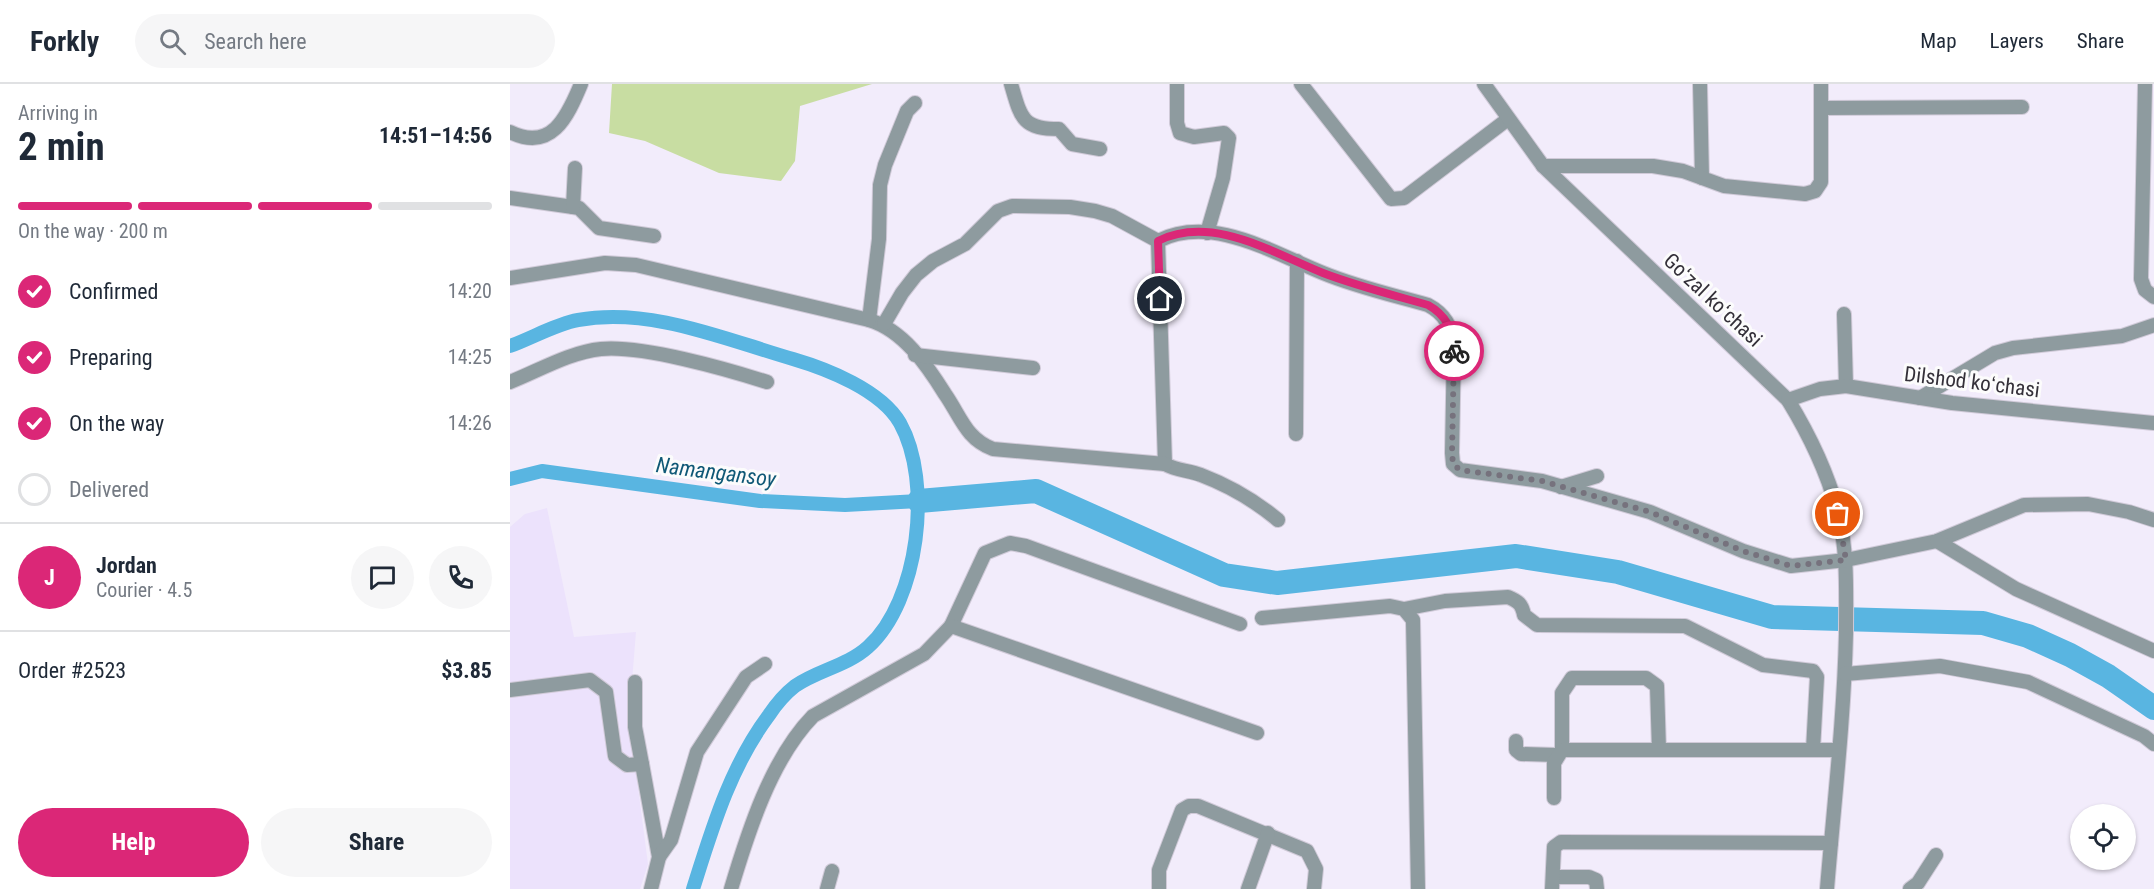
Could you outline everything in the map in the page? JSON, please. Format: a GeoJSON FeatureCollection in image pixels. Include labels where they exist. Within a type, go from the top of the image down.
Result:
{"type":"FeatureCollection","features":[{"type":"Feature","properties":{"kind":"street"},"geometry":{"type":"LineString","coordinates":[[510,132],[524,139],[543,138],[553,132],[581,84]]}},
{"type":"Feature","properties":{"kind":"street"},"geometry":{"type":"LineString","coordinates":[[1011,84],[1023,118],[1029,124],[1038,129],[1059,129],[1072,144],[1100,149]]}},
{"type":"Feature","properties":{"kind":"street"},"geometry":{"type":"LineString","coordinates":[[1178,84],[1177,123],[1180,133],[1194,137],[1224,134],[1229,138],[1223,178],[1207,233]]}},
{"type":"Feature","properties":{"kind":"street"},"geometry":{"type":"LineString","coordinates":[[1301,84],[1391,199],[1404,198],[1508,118]]}},
{"type":"Feature","properties":{"kind":"street","name":"Goʻzal koʻchasi"},"geometry":{"type":"LineString","coordinates":[[1484,84],[1543,166],[1788,400],[1827,473],[1838,514],[1846,560],[1847,581],[1845,674],[1827,889]]}},
{"type":"Feature","properties":{"kind":"street"},"geometry":{"type":"LineString","coordinates":[[1701,84],[1702,178]]}},
{"type":"Feature","properties":{"kind":"street"},"geometry":{"type":"LineString","coordinates":[[1543,166],[1653,166],[1724,186],[1805,194],[1815,191],[1821,182],[1821,84]]}},
{"type":"Feature","properties":{"kind":"street"},"geometry":{"type":"LineString","coordinates":[[2145,84],[2149,108],[2141,279],[2145,290],[2154,297]]}},
{"type":"Feature","properties":{"kind":"street"},"geometry":{"type":"LineString","coordinates":[[869,320],[879,239],[880,185],[885,165],[904,118],[915,103]]}},
{"type":"Feature","properties":{"kind":"street"},"geometry":{"type":"LineString","coordinates":[[1821,108],[2022,107]]}},
{"type":"Feature","properties":{"kind":"street"},"geometry":{"type":"LineString","coordinates":[[573,207],[575,168]]}},
{"type":"Feature","properties":{"kind":"street"},"geometry":{"type":"LineString","coordinates":[[510,198],[579,208],[599,228],[654,237]]}},
{"type":"Feature","properties":{"kind":"street"},"geometry":{"type":"LineString","coordinates":[[884,324],[902,293],[916,275],[933,261],[965,244],[998,211],[1012,206],[1070,207],[1095,211],[1112,216],[1158,241]]}},
{"type":"Feature","properties":{"kind":"street"},"geometry":{"type":"LineString","coordinates":[[1158,241],[1171,234],[1207,233],[1239,238],[1344,281],[1428,305],[1440,312],[1452,332],[1454,345],[1453,464],[1460,470],[1542,481],[1650,512],[1743,551],[1791,566],[1846,560],[1937,541],[2024,505],[2088,504],[2129,512],[2154,520]]}},
{"type":"Feature","properties":{"kind":"street"},"geometry":{"type":"LineString","coordinates":[[1158,241],[1165,465]]}},
{"type":"Feature","properties":{"kind":"street"},"geometry":{"type":"LineString","coordinates":[[1296,434],[1297,261]]}},
{"type":"Feature","properties":{"kind":"street"},"geometry":{"type":"LineString","coordinates":[[510,279],[605,263],[636,265],[884,324],[898,334],[945,393],[977,443],[993,449],[1165,465],[1175,470],[1197,473],[1241,493],[1278,520]]}},
{"type":"Feature","properties":{"kind":"street"},"geometry":{"type":"LineString","coordinates":[[1844,314],[1846,386]]}},
{"type":"Feature","properties":{"kind":"street"},"geometry":{"type":"LineString","coordinates":[[1920,398],[1995,353],[2013,348],[2122,336],[2154,325]]}},
{"type":"Feature","properties":{"kind":"street"},"geometry":{"type":"LineString","coordinates":[[510,382],[578,355],[599,349],[622,348],[734,371],[767,382]]}},
{"type":"Feature","properties":{"kind":"street"},"geometry":{"type":"LineString","coordinates":[[915,355],[1033,369]]}},
{"type":"Feature","properties":{"kind":"street","name":"Dilshod koʻchasi"},"geometry":{"type":"LineString","coordinates":[[1788,400],[1820,389],[1846,386],[1920,398],[2154,423]]}},
{"type":"Feature","properties":{"kind":"street"},"geometry":{"type":"LineString","coordinates":[[1561,487],[1596,476]]}},
{"type":"Feature","properties":{"kind":"street"},"geometry":{"type":"LineString","coordinates":[[1937,541],[2016,589],[2154,651]]}},
{"type":"Feature","properties":{"kind":"street"},"geometry":{"type":"LineString","coordinates":[[731,889],[760,802],[786,753],[807,723],[813,716],[924,654],[951,626],[985,553],[1010,543],[1026,546],[1240,624]]}},
{"type":"Feature","properties":{"kind":"street"},"geometry":{"type":"LineString","coordinates":[[1262,618],[1390,606],[1404,609],[1445,601],[1508,597],[1517,601],[1522,606],[1524,615],[1537,625],[1673,625],[1696,629],[1762,665],[1813,671],[1817,677],[1813,750]]}},
{"type":"Feature","properties":{"kind":"street"},"geometry":{"type":"LineString","coordinates":[[1404,609],[1413,620],[1415,633],[1418,889]]}},
{"type":"Feature","properties":{"kind":"street"},"geometry":{"type":"LineString","coordinates":[[951,626],[1257,733]]}},
{"type":"Feature","properties":{"kind":"street"},"geometry":{"type":"LineString","coordinates":[[651,889],[659,857],[671,840],[697,752],[746,676],[765,664]]}},
{"type":"Feature","properties":{"kind":"street"},"geometry":{"type":"LineString","coordinates":[[1845,674],[1940,666],[2028,682],[2144,736],[2154,744]]}},
{"type":"Feature","properties":{"kind":"street"},"geometry":{"type":"LineString","coordinates":[[1554,798],[1554,763],[1559,752],[1562,693],[1572,678],[1646,678],[1657,686],[1659,750]]}},
{"type":"Feature","properties":{"kind":"street"},"geometry":{"type":"LineString","coordinates":[[510,690],[579,680],[590,680],[599,684],[606,692],[615,756],[627,765],[642,764]]}},
{"type":"Feature","properties":{"kind":"street"},"geometry":{"type":"LineString","coordinates":[[636,682],[635,727],[659,857]]}},
{"type":"Feature","properties":{"kind":"street"},"geometry":{"type":"LineString","coordinates":[[1515,741],[1516,750],[1521,754],[1659,750],[1838,750]]}},
{"type":"Feature","properties":{"kind":"street"},"geometry":{"type":"LineString","coordinates":[[1159,889],[1159,870],[1173,831],[1182,810],[1189,806],[1198,806],[1307,851],[1316,869],[1314,889]]}},
{"type":"Feature","properties":{"kind":"street"},"geometry":{"type":"LineString","coordinates":[[1248,889],[1268,833]]}},
{"type":"Feature","properties":{"kind":"street"},"geometry":{"type":"LineString","coordinates":[[1597,889],[1596,880],[1590,877],[1553,883],[1554,848],[1561,842],[1831,843]]}},
{"type":"Feature","properties":{"kind":"street"},"geometry":{"type":"LineString","coordinates":[[1910,889],[1918,883],[1936,855]]}},
{"type":"Feature","properties":{"kind":"street"},"geometry":{"type":"LineString","coordinates":[[827,889],[832,871]]}},
{"type":"Feature","properties":{"kind":"shaded area"},"geometry":{"type":"Polygon","coordinates":[[[547,508],[574,637],[636,632],[629,718],[648,864],[640,889],[510,889],[510,527],[525,514],[547,508]]]}},
{"type":"Feature","properties":{"kind":"green space"},"geometry":{"type":"Polygon","coordinates":[[[612,84],[872,84],[800,106],[795,161],[781,181],[719,173],[645,141],[609,133],[612,84]]]}},
{"type":"Feature","properties":{"kind":"waterway"},"geometry":{"type":"LineString","coordinates":[[510,346],[570,322],[605,317],[660,321],[687,327],[807,363],[852,382],[880,400],[891,411],[900,423],[910,448],[916,476],[918,508],[916,540],[899,601],[885,627],[868,647],[851,659],[795,686],[771,711],[743,756],[723,799],[693,889]]}},
{"type":"Feature","properties":{"kind":"waterway","name":"Namangansoy"},"geometry":{"type":"LineString","coordinates":[[510,479],[542,471],[760,501],[845,505],[919,501]]}},
{"type":"Feature","properties":{"kind":"waterway"},"geometry":{"type":"LineString","coordinates":[[919,501],[1036,491],[1224,575],[1277,583],[1516,556],[1618,572],[1772,617],[1983,623],[2028,636],[2070,655],[2108,676],[2154,708]]}},
{"type":"Feature","properties":{"kind":"way so far"},"geometry":{"type":"LineString","coordinates":[[1454,351],[1452,453],[1453,464],[1460,470],[1542,481],[1650,512],[1743,551],[1791,566],[1846,560],[1838,514]]}},
{"type":"Feature","properties":{"kind":"route"},"geometry":{"type":"LineString","coordinates":[[1160,299],[1158,241],[1171,234],[1207,233],[1239,238],[1276,251],[1322,273],[1428,305],[1440,312],[1445,319],[1452,332],[1454,351]]}}]}
